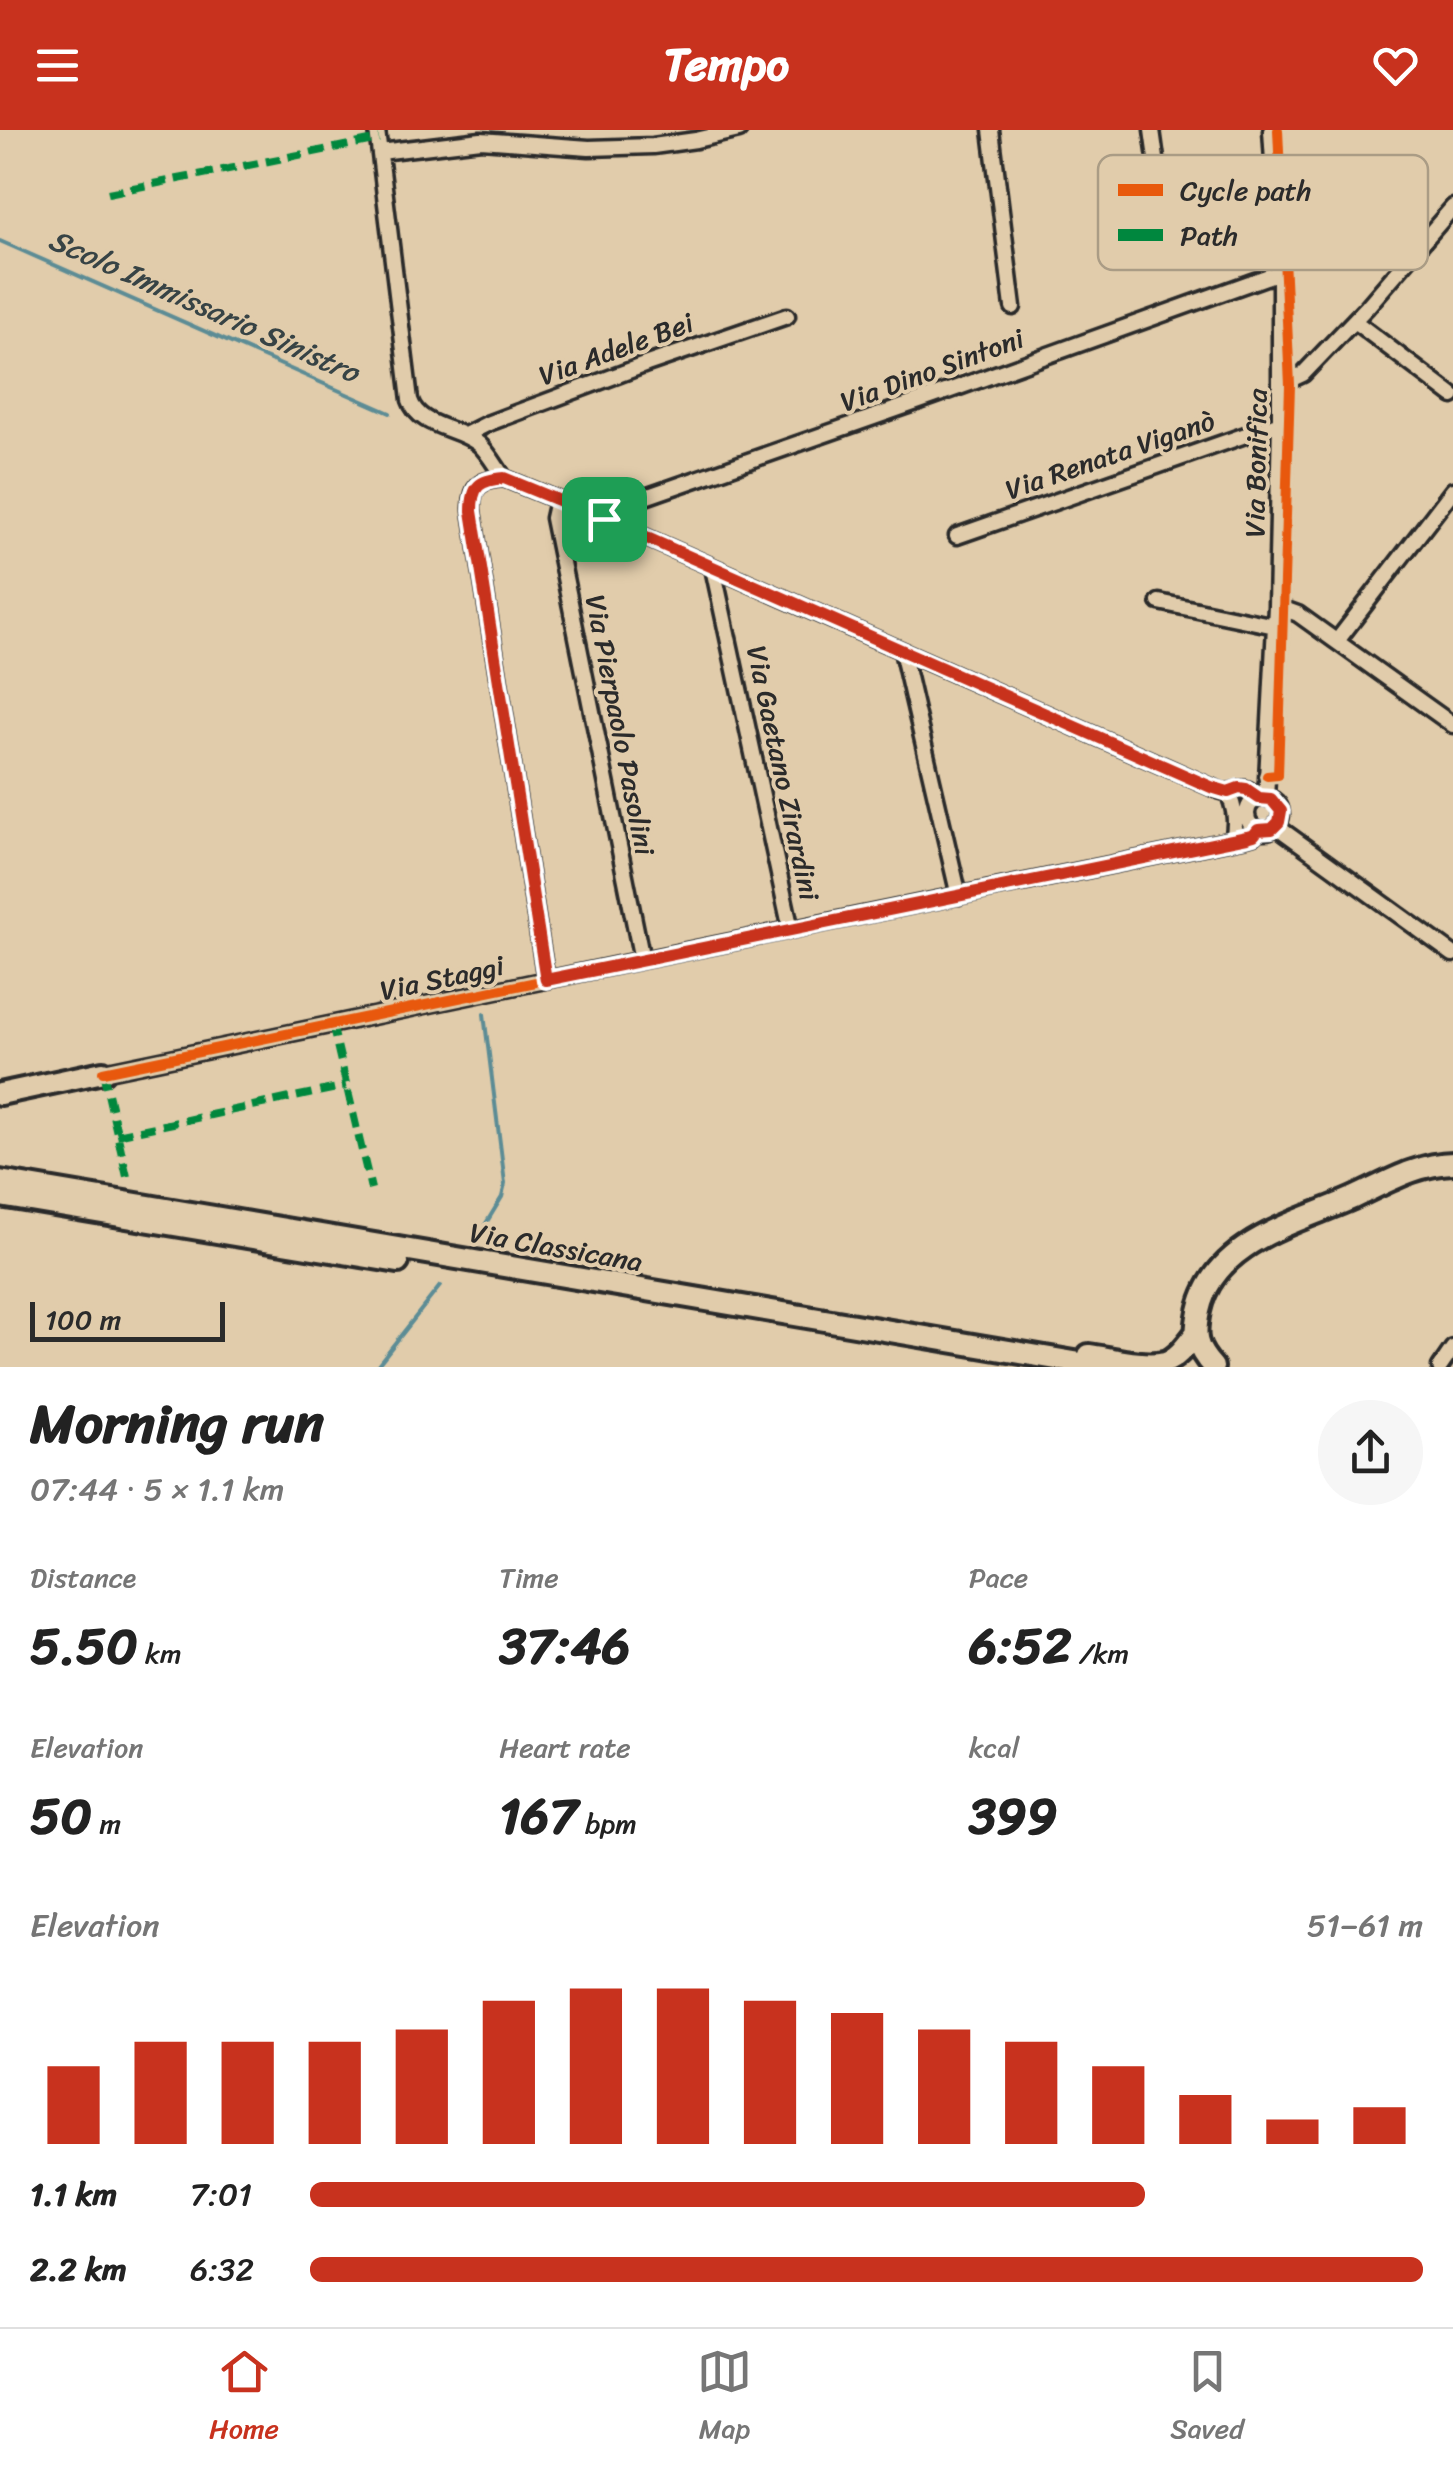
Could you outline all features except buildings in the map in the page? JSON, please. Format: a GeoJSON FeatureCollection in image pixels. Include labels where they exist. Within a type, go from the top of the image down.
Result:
{"type":"FeatureCollection","features":[{"type":"Feature","properties":{"kind":"highway"},"geometry":{"type":"LineString","coordinates":[[0,1094],[103,1072]]}},
{"type":"Feature","properties":{"kind":"highway"},"geometry":{"type":"LineString","coordinates":[[1212,1367],[1196,1334],[1200,1305],[1210,1283],[1229,1258],[1258,1238],[1399,1176],[1430,1164],[1453,1163]]}},
{"type":"Feature","properties":{"kind":"highway","name":"Via Classicana"},"geometry":{"type":"LineString","coordinates":[[0,1181],[1017,1359]]}},
{"type":"Feature","properties":{"kind":"highway","name":"Via Classicana"},"geometry":{"type":"LineString","coordinates":[[0,1196],[1017,1359],[1104,1367]]}},
{"type":"Feature","properties":{"kind":"highway"},"geometry":{"type":"LineString","coordinates":[[1017,1359],[1046,1348],[1144,1364],[1164,1362],[1180,1352],[1196,1334]]}},
{"type":"Feature","properties":{"kind":"street"},"geometry":{"type":"LineString","coordinates":[[378,130],[410,400],[422,418],[482,446],[504,478]]}},
{"type":"Feature","properties":{"kind":"street"},"geometry":{"type":"LineString","coordinates":[[380,152],[480,135],[589,148],[653,146],[739,130]]}},
{"type":"Feature","properties":{"kind":"street"},"geometry":{"type":"LineString","coordinates":[[991,130],[1013,307]]}},
{"type":"Feature","properties":{"kind":"street"},"geometry":{"type":"LineString","coordinates":[[1152,130],[1155,155]]}},
{"type":"Feature","properties":{"kind":"street","name":"Via Bonifica"},"geometry":{"type":"LineString","coordinates":[[1272,130],[1273,155]]}},
{"type":"Feature","properties":{"kind":"street"},"geometry":{"type":"LineString","coordinates":[[1428,237],[1453,208]]}},
{"type":"Feature","properties":{"kind":"street"},"geometry":{"type":"LineString","coordinates":[[1280,380],[1303,374],[1399,270]]}},
{"type":"Feature","properties":{"kind":"street","name":"Via Bonifica"},"geometry":{"type":"LineString","coordinates":[[1262,798],[1276,606],[1280,272]]}},
{"type":"Feature","properties":{"kind":"street","name":"Via Dino Sintoni"},"geometry":{"type":"LineString","coordinates":[[604,519],[631,502],[1280,272]]}},
{"type":"Feature","properties":{"kind":"street","name":"Via Adele Bei"},"geometry":{"type":"LineString","coordinates":[[465,435],[647,364],[787,316]]}},
{"type":"Feature","properties":{"kind":"street"},"geometry":{"type":"LineString","coordinates":[[1354,321],[1453,396]]}},
{"type":"Feature","properties":{"kind":"street","name":"Via Renata Viganò"},"geometry":{"type":"LineString","coordinates":[[956,536],[1280,423]]}},
{"type":"Feature","properties":{"kind":"street"},"geometry":{"type":"LineString","coordinates":[[546,980],[472,511],[476,487],[487,479],[504,478],[604,519],[1228,792],[1246,789],[1276,802],[1281,811],[1276,826],[1268,831],[1253,827],[1248,817],[1250,806],[1262,798]]}},
{"type":"Feature","properties":{"kind":"street"},"geometry":{"type":"LineString","coordinates":[[1337,641],[1453,490]]}},
{"type":"Feature","properties":{"kind":"street","name":"Via Pierpaolo Pasolini"},"geometry":{"type":"LineString","coordinates":[[557,500],[553,518],[642,960]]}},
{"type":"Feature","properties":{"kind":"street","name":"Via Gaetano Zirardini"},"geometry":{"type":"LineString","coordinates":[[714,568],[791,930]]}},
{"type":"Feature","properties":{"kind":"street"},"geometry":{"type":"LineString","coordinates":[[1159,602],[1275,626]]}},
{"type":"Feature","properties":{"kind":"street"},"geometry":{"type":"LineString","coordinates":[[1276,606],[1298,614],[1453,725]]}},
{"type":"Feature","properties":{"kind":"street"},"geometry":{"type":"LineString","coordinates":[[902,651],[959,896]]}},
{"type":"Feature","properties":{"kind":"street"},"geometry":{"type":"LineString","coordinates":[[1228,792],[1235,814],[1233,839]]}},
{"type":"Feature","properties":{"kind":"street"},"geometry":{"type":"LineString","coordinates":[[1276,826],[1453,954]]}},
{"type":"Feature","properties":{"kind":"street","name":"Via Staggi"},"geometry":{"type":"LineString","coordinates":[[103,1072],[1254,835],[1258,830]]}},
{"type":"Feature","properties":{"kind":"street"},"geometry":{"type":"LineString","coordinates":[[1440,1367],[1453,1348]]}},
{"type":"Feature","properties":{"kind":"waterway","name":"Scolo Immissario Sinistro"},"geometry":{"type":"LineString","coordinates":[[0,241],[390,413]]}},
{"type":"Feature","properties":{"kind":"waterway"},"geometry":{"type":"LineString","coordinates":[[477,1238],[502,1197],[505,1184],[484,1014]]}},
{"type":"Feature","properties":{"kind":"waterway"},"geometry":{"type":"LineString","coordinates":[[376,1367],[440,1286]]}},
{"type":"Feature","properties":{"kind":"marked path"},"geometry":{"type":"LineString","coordinates":[[108,193],[379,139]]}},
{"type":"Feature","properties":{"kind":"marked path"},"geometry":{"type":"LineString","coordinates":[[332,1024],[371,1189]]}},
{"type":"Feature","properties":{"kind":"marked path"},"geometry":{"type":"LineString","coordinates":[[103,1072],[128,1181]]}},
{"type":"Feature","properties":{"kind":"marked path"},"geometry":{"type":"LineString","coordinates":[[117,1135],[346,1086]]}},
{"type":"Feature","properties":{"kind":"cycle path"},"geometry":{"type":"LineString","coordinates":[[1278,130],[1279,155]]}},
{"type":"Feature","properties":{"kind":"cycle path"},"geometry":{"type":"LineString","coordinates":[[1267,776],[1278,775],[1290,385],[1285,270]]}},
{"type":"Feature","properties":{"kind":"cycle path"},"geometry":{"type":"LineString","coordinates":[[546,980],[472,511],[475,490],[488,480],[504,478],[604,519],[1211,787],[1225,792],[1245,789],[1259,798]]}},
{"type":"Feature","properties":{"kind":"cycle path"},"geometry":{"type":"LineString","coordinates":[[103,1072],[1247,837],[1258,830]]}},
{"type":"Feature","properties":{"kind":"route"},"geometry":{"type":"LineString","coordinates":[[504,478],[604,519],[1211,787],[1228,792],[1246,789],[1259,798],[1271,799],[1281,811],[1279,822],[1272,829],[1258,830],[1247,837],[546,980],[472,498],[476,487],[487,479],[504,478]]}}]}
